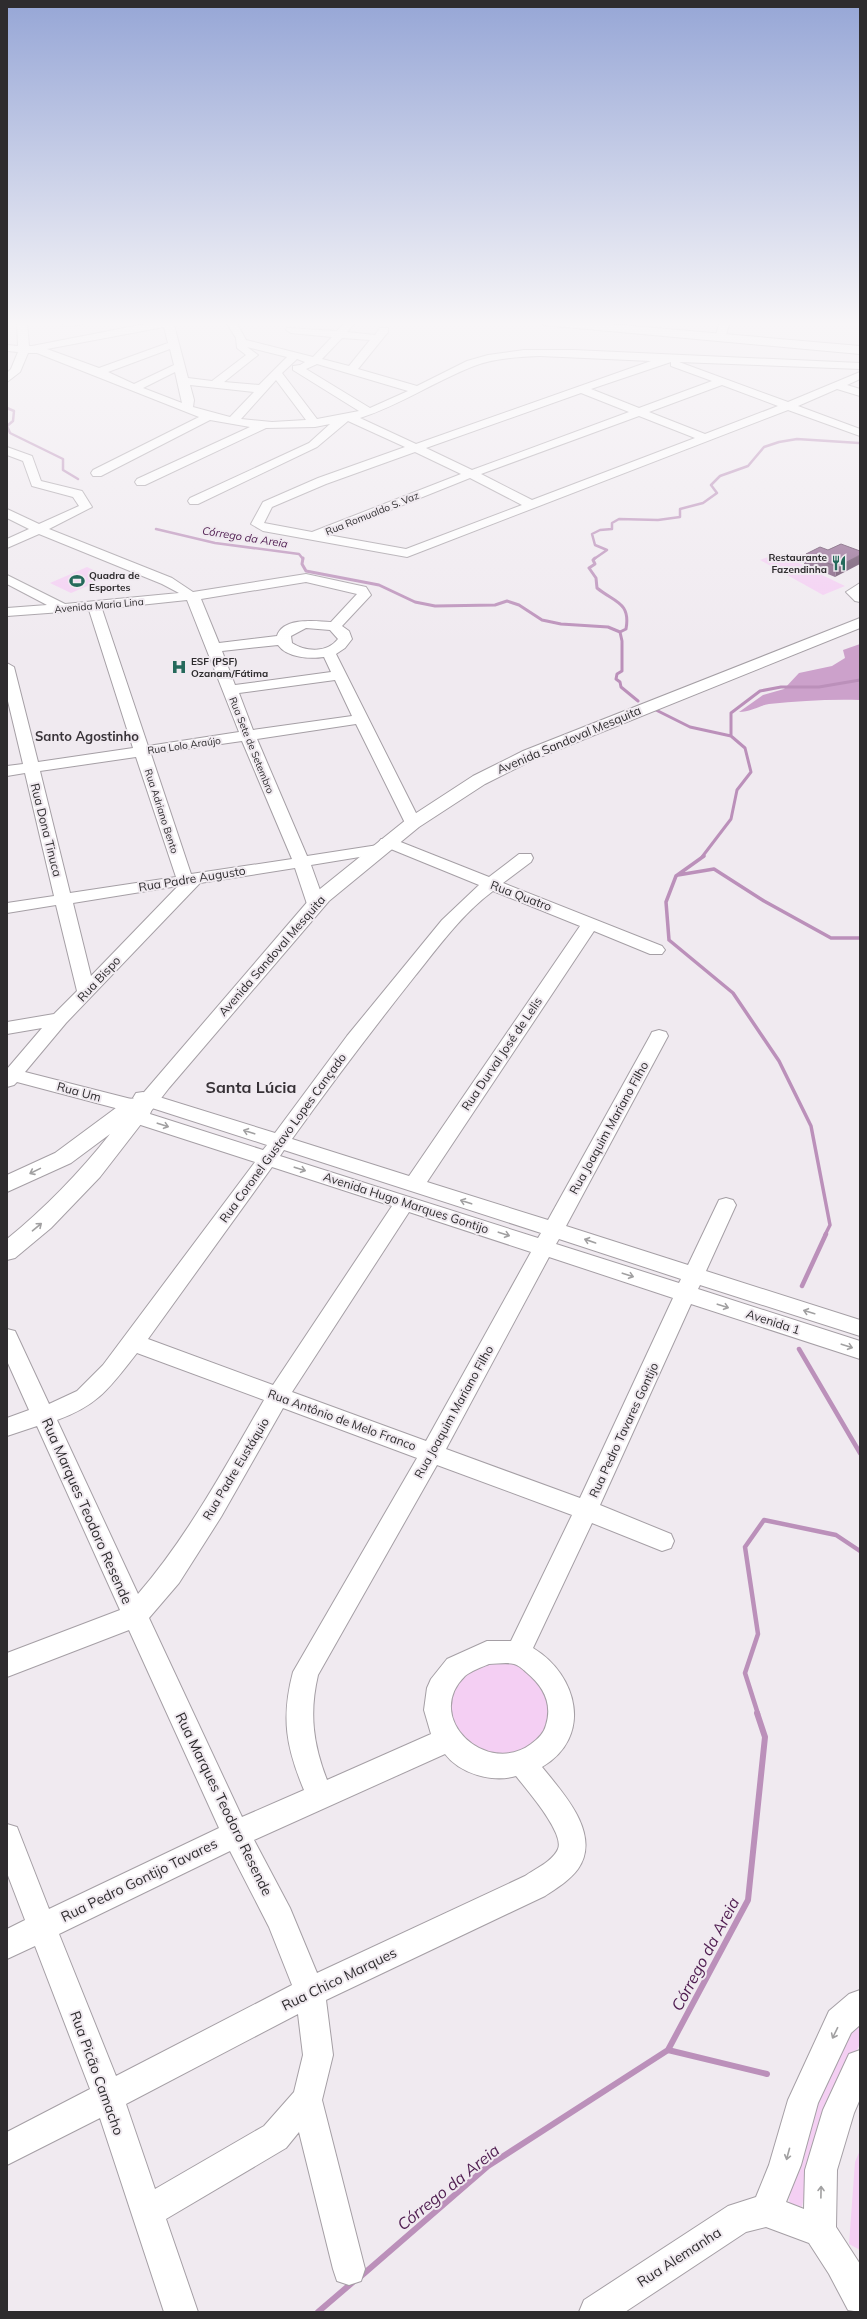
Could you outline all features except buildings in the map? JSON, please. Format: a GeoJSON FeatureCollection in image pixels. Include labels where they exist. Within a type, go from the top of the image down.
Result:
{"type":"FeatureCollection","features":[{"type":"Feature","properties":{"kind":"main road","name":"Avenida Sandoval Mesquita"},"geometry":{"type":"LineString","coordinates":[[7,1252],[44,1222],[92,1172],[139,1106],[316,904],[383,846],[413,823],[479,780],[529,755],[860,623]]}},
{"type":"Feature","properties":{"kind":"main road"},"geometry":{"type":"LineString","coordinates":[[63,1158],[139,1106]]}},
{"type":"Feature","properties":{"kind":"main road"},"geometry":{"type":"LineString","coordinates":[[7,1184],[63,1158],[80,1153],[94,1160],[95,1166],[92,1172]]}},
{"type":"Feature","properties":{"kind":"street"},"geometry":{"type":"LineString","coordinates":[[97,473],[181,430]]}},
{"type":"Feature","properties":{"kind":"street"},"geometry":{"type":"LineString","coordinates":[[141,482],[253,430]]}},
{"type":"Feature","properties":{"kind":"street"},"geometry":{"type":"LineString","coordinates":[[194,501],[313,445],[332,430]]}},
{"type":"Feature","properties":{"kind":"street"},"geometry":{"type":"LineString","coordinates":[[374,430],[471,474],[530,504]]}},
{"type":"Feature","properties":{"kind":"street"},"geometry":{"type":"LineString","coordinates":[[464,430],[322,481],[267,505],[257,524],[263,527],[407,553],[530,504],[725,430]]}},
{"type":"Feature","properties":{"kind":"street","name":"Rua Romualdo S. Vaz"},"geometry":{"type":"LineString","coordinates":[[314,536],[471,474],[589,430]]}},
{"type":"Feature","properties":{"kind":"street"},"geometry":{"type":"LineString","coordinates":[[685,430],[705,438]]}},
{"type":"Feature","properties":{"kind":"street"},"geometry":{"type":"LineString","coordinates":[[850,430],[860,434]]}},
{"type":"Feature","properties":{"kind":"street"},"geometry":{"type":"LineString","coordinates":[[7,544],[86,507],[78,494],[36,483],[28,459],[9,454]]}},
{"type":"Feature","properties":{"kind":"street"},"geometry":{"type":"LineString","coordinates":[[7,513],[14,522],[38,529],[167,581],[181,588],[191,596]]}},
{"type":"Feature","properties":{"kind":"street","name":"Avenida Maria Lina"},"geometry":{"type":"LineString","coordinates":[[7,612],[94,606],[191,596],[306,578],[361,590],[364,595],[334,626]]}},
{"type":"Feature","properties":{"kind":"street"},"geometry":{"type":"LineString","coordinates":[[7,579],[63,608]]}},
{"type":"Feature","properties":{"kind":"street"},"geometry":{"type":"LineString","coordinates":[[860,587],[853,592],[860,598]]}},
{"type":"Feature","properties":{"kind":"street","name":"Rua Sete de Setembro"},"geometry":{"type":"LineString","coordinates":[[191,596],[214,648],[248,736],[301,861],[316,904]]}},
{"type":"Feature","properties":{"kind":"street","name":"Rua Adriano Bento"},"geometry":{"type":"LineString","coordinates":[[94,606],[142,751],[189,879]]}},
{"type":"Feature","properties":{"kind":"street"},"geometry":{"type":"LineString","coordinates":[[305,624],[334,626],[344,634],[345,639],[339,646],[328,652],[308,654],[298,652],[285,645],[283,640],[288,630],[305,624]]}},
{"type":"Feature","properties":{"kind":"street"},"geometry":{"type":"LineString","coordinates":[[214,648],[283,640]]}},
{"type":"Feature","properties":{"kind":"street"},"geometry":{"type":"LineString","coordinates":[[328,652],[413,823]]}},
{"type":"Feature","properties":{"kind":"street","name":"Rua Dona Tinuca"},"geometry":{"type":"LineString","coordinates":[[7,667],[86,992]]}},
{"type":"Feature","properties":{"kind":"street"},"geometry":{"type":"LineString","coordinates":[[230,690],[339,675]]}},
{"type":"Feature","properties":{"kind":"street","name":"Rua Lolo Araújo"},"geometry":{"type":"LineString","coordinates":[[7,771],[360,719]]}},
{"type":"Feature","properties":{"kind":"street","name":"Rua Padre Augusto"},"geometry":{"type":"LineString","coordinates":[[7,908],[301,861],[383,846]]}},
{"type":"Feature","properties":{"kind":"street","name":"Rua Quatro"},"geometry":{"type":"LineString","coordinates":[[383,846],[490,884],[656,950]]}},
{"type":"Feature","properties":{"kind":"street","name":"Rua Coronel Gustavo Lopes Cançado"},"geometry":{"type":"LineString","coordinates":[[7,1427],[43,1413],[70,1405],[86,1397],[133,1344],[275,1151],[354,1040],[448,924],[490,884],[525,858]]}},
{"type":"Feature","properties":{"kind":"street","name":"Rua Bispo"},"geometry":{"type":"LineString","coordinates":[[11,1078],[60,1019],[189,879]]}},
{"type":"Feature","properties":{"kind":"street","name":"Rua Durval José de Lelis"},"geometry":{"type":"LineString","coordinates":[[409,1193],[591,923]]}},
{"type":"Feature","properties":{"kind":"street"},"geometry":{"type":"LineString","coordinates":[[7,1028],[60,1019]]}},
{"type":"Feature","properties":{"kind":"street","name":"Rua Joaquim Mariano Filho"},"geometry":{"type":"LineString","coordinates":[[320,1797],[302,1756],[297,1722],[300,1692],[306,1672],[432,1453],[659,1036]]}},
{"type":"Feature","properties":{"kind":"street","name":"Rua Um"},"geometry":{"type":"LineString","coordinates":[[11,1078],[139,1106]]}},
{"type":"Feature","properties":{"kind":"street","name":"Avenida Hugo Marques Gontijo"},"geometry":{"type":"LineString","coordinates":[[139,1106],[690,1285]]}},
{"type":"Feature","properties":{"kind":"street","name":"Rua Padre Eustáquio"},"geometry":{"type":"LineString","coordinates":[[7,1665],[135,1616],[170,1575],[208,1517],[278,1396],[409,1193]]}},
{"type":"Feature","properties":{"kind":"street","name":"Rua Pedro Tavares Gontijo"},"geometry":{"type":"LineString","coordinates":[[518,1653],[586,1510],[726,1205]]}},
{"type":"Feature","properties":{"kind":"street","name":"Avenida 1"},"geometry":{"type":"LineString","coordinates":[[690,1285],[860,1328]]}},
{"type":"Feature","properties":{"kind":"street","name":"Avenida 1"},"geometry":{"type":"LineString","coordinates":[[690,1285],[860,1350]]}},
{"type":"Feature","properties":{"kind":"street","name":"Rua Marques Teodoro Resende"},"geometry":{"type":"LineString","coordinates":[[7,1337],[236,1834],[280,1918],[310,1992],[318,2055],[307,2100],[275,2137],[146,2212]]}},
{"type":"Feature","properties":{"kind":"street","name":"Rua Antônio de Melo Franco"},"geometry":{"type":"LineString","coordinates":[[133,1344],[586,1510],[662,1541]]}},
{"type":"Feature","properties":{"kind":"street"},"geometry":{"type":"LineString","coordinates":[[487,1652],[518,1653],[544,1670],[556,1685],[562,1703],[561,1722],[554,1740],[541,1754],[522,1764],[502,1767],[481,1764],[462,1754],[448,1740],[439,1723],[437,1704],[442,1685],[452,1670],[468,1658],[487,1652]]}},
{"type":"Feature","properties":{"kind":"street","name":"Rua Pedro Gontijo Tavares"},"geometry":{"type":"LineString","coordinates":[[7,1944],[236,1834],[448,1740]]}},
{"type":"Feature","properties":{"kind":"street","name":"Rua Chico Marques"},"geometry":{"type":"LineString","coordinates":[[7,2149],[310,1992],[535,1886],[558,1870],[572,1854],[574,1843],[569,1825],[522,1764]]}},
{"type":"Feature","properties":{"kind":"street","name":"Rua Picão Camacho"},"geometry":{"type":"LineString","coordinates":[[7,1837],[108,2096],[181,2312]]}},
{"type":"Feature","properties":{"kind":"street"},"geometry":{"type":"LineString","coordinates":[[820,2231],[766,2211],[785,2165],[803,2100],[840,2022],[860,2005]]}},
{"type":"Feature","properties":{"kind":"street"},"geometry":{"type":"LineString","coordinates":[[860,2064],[839,2110],[821,2170],[820,2231],[841,2262],[860,2298]]}},
{"type":"Feature","properties":{"kind":"street"},"geometry":{"type":"LineString","coordinates":[[307,2100],[349,2269]]}},
{"type":"Feature","properties":{"kind":"street","name":"Rua Alemanha"},"geometry":{"type":"LineString","coordinates":[[596,2312],[739,2217],[766,2211]]}},
{"type":"Feature","properties":{"kind":"shaded area"},"geometry":{"type":"Polygon","coordinates":[[[775,554],[819,571],[820,574],[845,586],[823,595],[760,560],[775,554]]]}},
{"type":"Feature","properties":{"kind":"shaded area"},"geometry":{"type":"Polygon","coordinates":[[[87,567],[108,577],[71,593],[50,583],[87,567]]]}},
{"type":"Feature","properties":{"kind":"shaded area"},"geometry":{"type":"Polygon","coordinates":[[[860,644],[860,700],[814,700],[769,704],[739,712],[763,695],[784,689],[799,673],[832,666],[845,658],[843,650],[860,644]]]}},
{"type":"Feature","properties":{"kind":"shaded area"},"geometry":{"type":"Polygon","coordinates":[[[495,1661],[512,1663],[527,1670],[548,1694],[549,1725],[541,1738],[513,1755],[496,1756],[465,1744],[448,1716],[455,1684],[459,1678],[472,1670],[495,1661]]]}},
{"type":"Feature","properties":{"kind":"shaded area"},"geometry":{"type":"Polygon","coordinates":[[[860,2024],[860,2044],[826,2111],[801,2210],[790,2207],[789,2199],[813,2106],[852,2032],[860,2024]]]}},
{"type":"Feature","properties":{"kind":"shaded area"},"geometry":{"type":"Polygon","coordinates":[[[860,2150],[860,2250],[849,2244],[855,2162],[860,2150]]]}},
{"type":"Feature","properties":{"kind":"waterway"},"geometry":{"type":"LineString","coordinates":[[9,430],[10,433],[63,459],[63,470],[78,479]]}},
{"type":"Feature","properties":{"kind":"waterway"},"geometry":{"type":"LineString","coordinates":[[594,559],[607,550],[595,545],[592,534],[600,530],[612,529],[612,523],[619,519],[658,520],[680,517],[680,509],[703,503],[717,493],[711,485],[720,476],[748,466],[764,447],[779,442],[797,439],[859,443]]}},
{"type":"Feature","properties":{"kind":"waterway","name":"Córrego da Areia"},"geometry":{"type":"LineString","coordinates":[[156,529],[215,543],[299,554],[303,559]]}},
{"type":"Feature","properties":{"kind":"waterway","name":"Córrego da Areia"},"geometry":{"type":"LineString","coordinates":[[303,559],[302,564],[306,571],[379,585],[415,602],[435,606],[495,605],[507,601],[519,605],[542,620],[561,624],[608,627],[620,632]]}},
{"type":"Feature","properties":{"kind":"waterway"},"geometry":{"type":"LineString","coordinates":[[594,559],[595,564],[589,568],[596,578],[597,588],[620,604],[626,613],[626,629],[620,632]]}},
{"type":"Feature","properties":{"kind":"waterway"},"geometry":{"type":"LineString","coordinates":[[620,632],[622,641],[622,671],[617,674],[616,679],[620,682],[621,687],[638,701]]}},
{"type":"Feature","properties":{"kind":"waterway"},"geometry":{"type":"LineString","coordinates":[[731,736],[731,713],[760,691],[781,687],[819,687],[860,680]]}},
{"type":"Feature","properties":{"kind":"waterway","name":"Córrego da Areia"},"geometry":{"type":"LineString","coordinates":[[654,709],[690,727],[731,736]]}},
{"type":"Feature","properties":{"kind":"waterway","name":"Córrego da Areia"},"geometry":{"type":"LineString","coordinates":[[702,857],[731,819],[737,790],[751,772],[745,748],[731,736]]}},
{"type":"Feature","properties":{"kind":"waterway","name":"Córrego da Areia"},"geometry":{"type":"LineString","coordinates":[[704,856],[676,876],[666,902],[669,940],[733,993],[779,1061],[811,1126],[830,1225],[825,1235]]}},
{"type":"Feature","properties":{"kind":"waterway"},"geometry":{"type":"LineString","coordinates":[[678,875],[714,869],[764,901],[831,938],[860,938]]}},
{"type":"Feature","properties":{"kind":"waterway","name":"Córrego da Areia"},"geometry":{"type":"LineString","coordinates":[[802,1286],[826,1234]]}},
{"type":"Feature","properties":{"kind":"waterway","name":"Córrego da Areia"},"geometry":{"type":"LineString","coordinates":[[799,1349],[860,1453]]}},
{"type":"Feature","properties":{"kind":"waterway","name":"Córrego da Areia"},"geometry":{"type":"LineString","coordinates":[[758,1714],[745,1673],[758,1634],[745,1547],[764,1520],[836,1535],[860,1551]]}},
{"type":"Feature","properties":{"kind":"waterway","name":"Córrego da Areia"},"geometry":{"type":"LineString","coordinates":[[668,2050],[748,1900],[765,1737],[757,1713]]}},
{"type":"Feature","properties":{"kind":"waterway","name":"Córrego da Areia"},"geometry":{"type":"LineString","coordinates":[[360,2277],[488,2166],[668,2050]]}},
{"type":"Feature","properties":{"kind":"waterway"},"geometry":{"type":"LineString","coordinates":[[668,2050],[767,2074]]}},
{"type":"Feature","properties":{"kind":"waterway","name":"Córrego da Areia"},"geometry":{"type":"LineString","coordinates":[[318,2312],[353,2282]]}},
{"type":"Feature","properties":{"kind":"place","name":"Restaurante Fazendinha"},"geometry":{"type":"Point","coordinates":[839,563]}},
{"type":"Feature","properties":{"kind":"place","name":"Quadra de Esportes"},"geometry":{"type":"Point","coordinates":[77,581]}},
{"type":"Feature","properties":{"kind":"place","name":"ESF (PSF) Ozanam/Fátima"},"geometry":{"type":"Point","coordinates":[179,667]}},
{"type":"Feature","properties":{"kind":"district","name":"Santo Agostinho"},"geometry":{"type":"Point","coordinates":[87,736]}},
{"type":"Feature","properties":{"kind":"district","name":"Santa Lúcia"},"geometry":{"type":"Point","coordinates":[251,1087]}}]}
